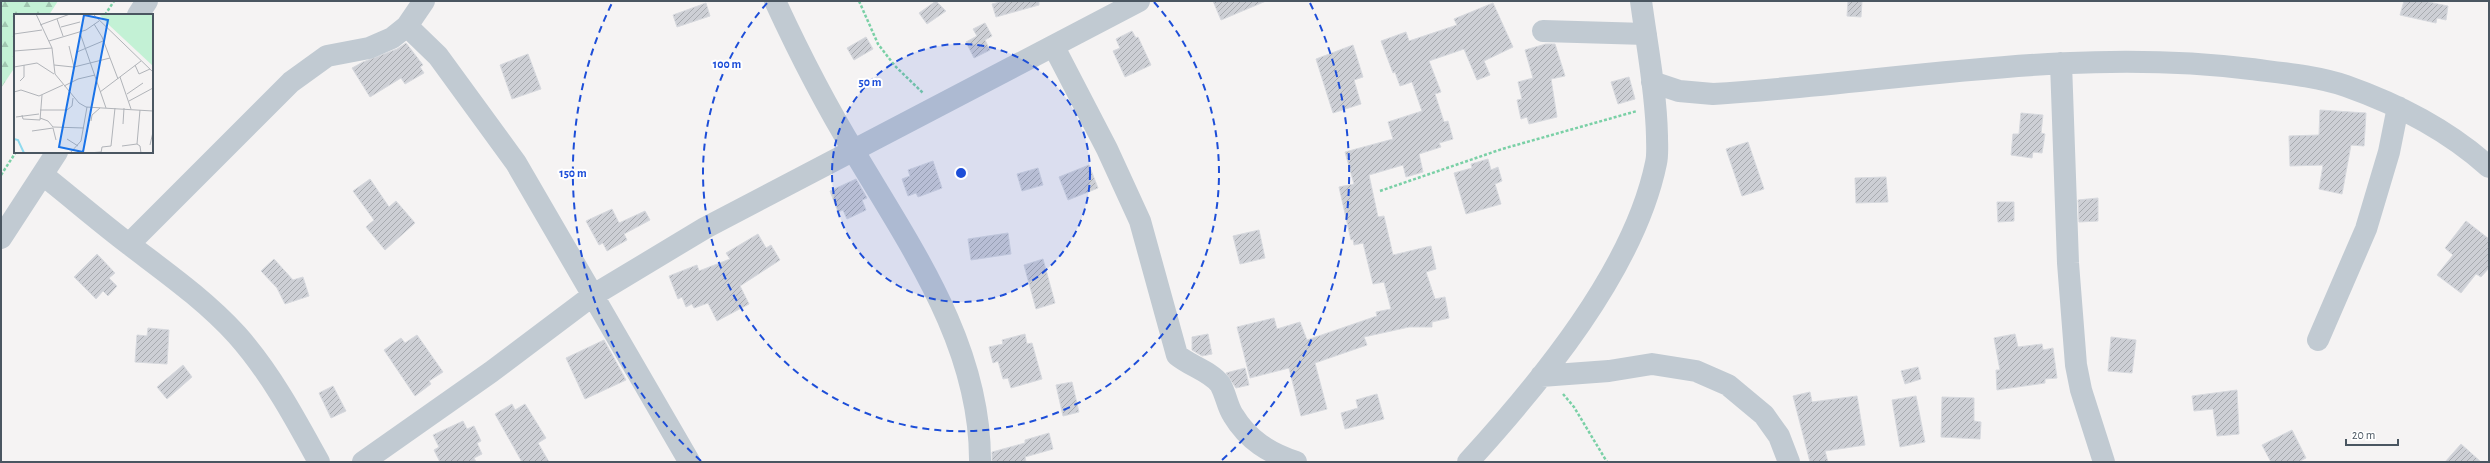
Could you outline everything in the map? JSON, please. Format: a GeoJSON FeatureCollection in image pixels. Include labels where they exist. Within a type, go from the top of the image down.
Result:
{"type":"FeatureCollection","features":[{"type":"Feature","properties":{"kind":"street"},"geometry":{"type":"LineString","coordinates":[[139,14],[147,1]]}},
{"type":"Feature","properties":{"kind":"street"},"geometry":{"type":"LineString","coordinates":[[129,244],[291,82],[327,56],[369,48],[392,38],[408,26],[412,16],[424,1]]}},
{"type":"Feature","properties":{"kind":"street"},"geometry":{"type":"LineString","coordinates":[[775,1],[808,70],[854,151],[927,272],[947,316],[970,379],[980,444],[980,462]]}},
{"type":"Feature","properties":{"kind":"street"},"geometry":{"type":"LineString","coordinates":[[363,462],[491,372],[592,296],[705,228],[854,151],[936,106],[1054,47],[1140,1]]}},
{"type":"Feature","properties":{"kind":"street"},"geometry":{"type":"LineString","coordinates":[[1468,462],[1573,336],[1598,298],[1626,245],[1643,208],[1657,162],[1656,105],[1641,1]]}},
{"type":"Feature","properties":{"kind":"street"},"geometry":{"type":"LineString","coordinates":[[408,26],[438,56],[516,163],[689,461]]}},
{"type":"Feature","properties":{"kind":"street"},"geometry":{"type":"LineString","coordinates":[[1543,31],[1646,34]]}},
{"type":"Feature","properties":{"kind":"street"},"geometry":{"type":"LineString","coordinates":[[1054,47],[1140,221],[1177,355],[1188,364],[1212,376],[1220,384],[1232,414],[1250,438],[1276,455],[1296,462]]}},
{"type":"Feature","properties":{"kind":"street"},"geometry":{"type":"LineString","coordinates":[[1652,82],[1679,91],[1713,94],[2005,65],[2062,63],[2205,63],[2295,75],[2344,86],[2398,106],[2443,133],[2489,167]]}},
{"type":"Feature","properties":{"kind":"street"},"geometry":{"type":"LineString","coordinates":[[2062,63],[2068,256],[2076,365],[2081,390],[2104,462]]}},
{"type":"Feature","properties":{"kind":"street"},"geometry":{"type":"LineString","coordinates":[[2318,340],[2366,229],[2389,152],[2398,106]]}},
{"type":"Feature","properties":{"kind":"street"},"geometry":{"type":"LineString","coordinates":[[1,238],[56,153]]}},
{"type":"Feature","properties":{"kind":"street"},"geometry":{"type":"LineString","coordinates":[[43,175],[129,244],[191,290],[237,336],[268,377],[298,422],[319,462]]}},
{"type":"Feature","properties":{"kind":"street"},"geometry":{"type":"LineString","coordinates":[[1541,376],[1608,371],[1652,364],[1696,371],[1728,385],[1764,415],[1779,436],[1789,462]]}},
{"type":"Feature","properties":{"kind":"path"},"geometry":{"type":"LineString","coordinates":[[106,14],[114,1]]}},
{"type":"Feature","properties":{"kind":"path"},"geometry":{"type":"LineString","coordinates":[[859,1],[878,44],[895,66],[936,106]]}},
{"type":"Feature","properties":{"kind":"path"},"geometry":{"type":"LineString","coordinates":[[1380,191],[1502,149],[1656,105]]}},
{"type":"Feature","properties":{"kind":"path"},"geometry":{"type":"LineString","coordinates":[[1,175],[15,153]]}},
{"type":"Feature","properties":{"kind":"path"},"geometry":{"type":"LineString","coordinates":[[1541,376],[1557,388],[1574,407],[1607,462]]}},
{"type":"Feature","properties":{"kind":"green space"},"geometry":{"type":"Polygon","coordinates":[[[1,1],[58,1],[50,14],[14,14],[14,68],[1,88],[1,1]]]}},
{"type":"Feature","properties":{"kind":"building"},"geometry":{"type":"Polygon","coordinates":[[[936,1],[946,11],[927,24],[919,13],[936,1]]]}},
{"type":"Feature","properties":{"kind":"building"},"geometry":{"type":"Polygon","coordinates":[[[1004,1],[1039,1],[1039,5],[996,17],[992,4],[1004,1]]]}},
{"type":"Feature","properties":{"kind":"building"},"geometry":{"type":"Polygon","coordinates":[[[1213,1],[1266,1],[1221,20],[1213,1]]]}},
{"type":"Feature","properties":{"kind":"building"},"geometry":{"type":"Polygon","coordinates":[[[1848,1],[1862,1],[1861,17],[1847,16],[1848,1]]]}},
{"type":"Feature","properties":{"kind":"building"},"geometry":{"type":"Polygon","coordinates":[[[2404,1],[2423,1],[2448,6],[2446,20],[2437,18],[2436,23],[2400,15],[2404,1]]]}},
{"type":"Feature","properties":{"kind":"building"},"geometry":{"type":"Polygon","coordinates":[[[706,3],[710,16],[677,27],[673,15],[706,3]]]}},
{"type":"Feature","properties":{"kind":"building"},"geometry":{"type":"Polygon","coordinates":[[[1493,3],[1513,47],[1484,61],[1490,75],[1477,80],[1464,49],[1429,61],[1441,92],[1435,94],[1444,122],[1448,121],[1453,139],[1439,143],[1441,147],[1419,154],[1423,172],[1406,177],[1403,165],[1369,175],[1378,217],[1384,216],[1393,255],[1431,246],[1436,269],[1426,272],[1435,299],[1445,297],[1449,318],[1432,322],[1432,327],[1409,327],[1364,337],[1367,345],[1315,363],[1327,409],[1301,416],[1289,368],[1250,378],[1237,327],[1274,318],[1277,329],[1300,322],[1307,340],[1377,316],[1376,312],[1391,309],[1384,282],[1373,284],[1363,243],[1354,245],[1353,239],[1351,240],[1339,187],[1354,184],[1345,152],[1393,139],[1388,122],[1422,111],[1412,82],[1400,86],[1395,72],[1393,73],[1381,41],[1406,32],[1409,41],[1457,25],[1454,19],[1493,3]]]}},
{"type":"Feature","properties":{"kind":"building"},"geometry":{"type":"Polygon","coordinates":[[[985,23],[992,36],[985,40],[990,50],[974,58],[966,42],[977,36],[973,29],[985,23]]]}},
{"type":"Feature","properties":{"kind":"building"},"geometry":{"type":"Polygon","coordinates":[[[1132,31],[1136,38],[1138,37],[1151,65],[1125,77],[1113,51],[1120,48],[1116,39],[1132,31]]]}},
{"type":"Feature","properties":{"kind":"building"},"geometry":{"type":"Polygon","coordinates":[[[866,37],[873,49],[854,60],[847,48],[866,37]]]}},
{"type":"Feature","properties":{"kind":"building"},"geometry":{"type":"Polygon","coordinates":[[[406,43],[423,65],[420,67],[424,73],[405,84],[401,78],[370,97],[352,68],[363,62],[397,49],[406,43]]]}},
{"type":"Feature","properties":{"kind":"building"},"geometry":{"type":"Polygon","coordinates":[[[1546,44],[1555,44],[1565,76],[1551,79],[1557,117],[1529,124],[1527,117],[1521,119],[1517,100],[1522,99],[1518,82],[1533,78],[1525,50],[1546,44]]]}},
{"type":"Feature","properties":{"kind":"building"},"geometry":{"type":"Polygon","coordinates":[[[1353,45],[1363,77],[1354,80],[1361,104],[1333,113],[1316,59],[1353,45]]]}},
{"type":"Feature","properties":{"kind":"building"},"geometry":{"type":"Polygon","coordinates":[[[528,54],[541,89],[512,99],[500,65],[528,54]]]}},
{"type":"Feature","properties":{"kind":"building"},"geometry":{"type":"Polygon","coordinates":[[[1629,77],[1635,99],[1618,104],[1611,82],[1629,77]]]}},
{"type":"Feature","properties":{"kind":"building"},"geometry":{"type":"Polygon","coordinates":[[[2320,110],[2366,113],[2364,146],[2351,145],[2342,194],[2319,189],[2323,165],[2290,166],[2289,136],[2319,135],[2320,110]]]}},
{"type":"Feature","properties":{"kind":"building"},"geometry":{"type":"Polygon","coordinates":[[[2021,113],[2043,115],[2041,133],[2045,134],[2042,153],[2033,152],[2032,158],[2011,155],[2013,134],[2019,134],[2021,113]]]}},
{"type":"Feature","properties":{"kind":"building"},"geometry":{"type":"Polygon","coordinates":[[[1748,142],[1764,189],[1742,196],[1726,149],[1748,142]]]}},
{"type":"Feature","properties":{"kind":"building"},"geometry":{"type":"Polygon","coordinates":[[[1488,159],[1491,170],[1498,167],[1502,181],[1495,184],[1501,204],[1466,214],[1454,173],[1472,168],[1471,164],[1488,159]]]}},
{"type":"Feature","properties":{"kind":"building"},"geometry":{"type":"Polygon","coordinates":[[[933,161],[942,188],[918,197],[916,193],[908,196],[902,179],[910,176],[908,170],[933,161]]]}},
{"type":"Feature","properties":{"kind":"building"},"geometry":{"type":"Polygon","coordinates":[[[1089,165],[1098,188],[1068,200],[1059,177],[1089,165]]]}},
{"type":"Feature","properties":{"kind":"building"},"geometry":{"type":"Polygon","coordinates":[[[1038,168],[1043,185],[1022,191],[1017,174],[1038,168]]]}},
{"type":"Feature","properties":{"kind":"building"},"geometry":{"type":"Polygon","coordinates":[[[1886,177],[1888,202],[1856,203],[1855,178],[1886,177]]]}},
{"type":"Feature","properties":{"kind":"building"},"geometry":{"type":"Polygon","coordinates":[[[370,179],[389,207],[396,201],[415,223],[385,250],[366,227],[374,220],[353,191],[370,179]]]}},
{"type":"Feature","properties":{"kind":"building"},"geometry":{"type":"Polygon","coordinates":[[[856,179],[867,198],[862,200],[866,210],[847,219],[843,210],[838,212],[830,191],[856,179]]]}},
{"type":"Feature","properties":{"kind":"building"},"geometry":{"type":"Polygon","coordinates":[[[2098,198],[2098,221],[2079,222],[2078,200],[2098,198]]]}},
{"type":"Feature","properties":{"kind":"building"},"geometry":{"type":"Polygon","coordinates":[[[1997,202],[2014,202],[2014,221],[1998,222],[1997,202]]]}},
{"type":"Feature","properties":{"kind":"building"},"geometry":{"type":"Polygon","coordinates":[[[612,209],[619,223],[645,211],[650,220],[624,234],[627,240],[607,251],[603,243],[599,245],[586,221],[612,209]]]}},
{"type":"Feature","properties":{"kind":"building"},"geometry":{"type":"Polygon","coordinates":[[[2466,221],[2489,239],[2489,268],[2481,277],[2476,274],[2461,293],[2437,275],[2453,255],[2445,248],[2466,221]]]}},
{"type":"Feature","properties":{"kind":"building"},"geometry":{"type":"Polygon","coordinates":[[[1259,230],[1265,258],[1240,264],[1233,236],[1259,230]]]}},
{"type":"Feature","properties":{"kind":"building"},"geometry":{"type":"Polygon","coordinates":[[[1008,233],[1011,254],[971,260],[968,239],[1008,233]]]}},
{"type":"Feature","properties":{"kind":"building"},"geometry":{"type":"Polygon","coordinates":[[[758,234],[766,248],[771,245],[780,260],[740,286],[749,304],[717,321],[708,303],[694,308],[692,304],[686,307],[682,297],[678,299],[669,276],[697,265],[699,271],[730,259],[726,253],[758,234]]]}},
{"type":"Feature","properties":{"kind":"building"},"geometry":{"type":"Polygon","coordinates":[[[97,254],[115,273],[109,278],[117,286],[108,296],[103,291],[96,299],[74,277],[97,254]]]}},
{"type":"Feature","properties":{"kind":"building"},"geometry":{"type":"Polygon","coordinates":[[[274,259],[293,280],[303,277],[309,296],[285,304],[277,288],[261,271],[274,259]]]}},
{"type":"Feature","properties":{"kind":"building"},"geometry":{"type":"Polygon","coordinates":[[[1043,259],[1055,303],[1036,309],[1024,265],[1043,259]]]}},
{"type":"Feature","properties":{"kind":"building"},"geometry":{"type":"Polygon","coordinates":[[[148,328],[169,330],[167,364],[135,362],[137,335],[147,336],[148,328]]]}},
{"type":"Feature","properties":{"kind":"building"},"geometry":{"type":"Polygon","coordinates":[[[1025,334],[1027,344],[1032,343],[1042,379],[1011,388],[1008,378],[1003,379],[998,361],[993,363],[989,347],[1003,344],[1002,340],[1025,334]]]}},
{"type":"Feature","properties":{"kind":"building"},"geometry":{"type":"Polygon","coordinates":[[[1208,334],[1212,354],[1202,356],[1192,350],[1192,337],[1208,334]]]}},
{"type":"Feature","properties":{"kind":"building"},"geometry":{"type":"Polygon","coordinates":[[[2015,334],[2018,347],[2042,344],[2043,350],[2053,348],[2057,378],[2045,379],[2045,383],[1997,390],[1996,370],[2000,370],[1994,338],[2015,334]]]}},
{"type":"Feature","properties":{"kind":"building"},"geometry":{"type":"Polygon","coordinates":[[[417,335],[443,372],[429,381],[431,384],[415,396],[384,350],[401,338],[405,343],[417,335]]]}},
{"type":"Feature","properties":{"kind":"building"},"geometry":{"type":"Polygon","coordinates":[[[2111,337],[2136,340],[2132,373],[2108,371],[2111,337]]]}},
{"type":"Feature","properties":{"kind":"building"},"geometry":{"type":"Polygon","coordinates":[[[604,340],[626,380],[585,399],[566,358],[604,340]]]}},
{"type":"Feature","properties":{"kind":"building"},"geometry":{"type":"Polygon","coordinates":[[[183,365],[192,377],[167,399],[157,387],[183,365]]]}},
{"type":"Feature","properties":{"kind":"building"},"geometry":{"type":"Polygon","coordinates":[[[1918,367],[1921,379],[1905,384],[1901,371],[1918,367]]]}},
{"type":"Feature","properties":{"kind":"building"},"geometry":{"type":"Polygon","coordinates":[[[1245,368],[1249,385],[1236,388],[1226,373],[1245,368]]]}},
{"type":"Feature","properties":{"kind":"building"},"geometry":{"type":"Polygon","coordinates":[[[1072,382],[1079,412],[1063,416],[1056,385],[1072,382]]]}},
{"type":"Feature","properties":{"kind":"building"},"geometry":{"type":"Polygon","coordinates":[[[333,386],[346,411],[331,418],[319,393],[333,386]]]}},
{"type":"Feature","properties":{"kind":"building"},"geometry":{"type":"Polygon","coordinates":[[[2237,390],[2239,434],[2217,436],[2213,409],[2194,411],[2192,396],[2237,390]]]}},
{"type":"Feature","properties":{"kind":"building"},"geometry":{"type":"Polygon","coordinates":[[[1810,392],[1812,402],[1857,396],[1865,445],[1825,451],[1828,462],[1810,462],[1793,396],[1810,392]]]}},
{"type":"Feature","properties":{"kind":"building"},"geometry":{"type":"Polygon","coordinates":[[[1377,394],[1384,419],[1345,429],[1341,413],[1358,408],[1356,400],[1377,394]]]}},
{"type":"Feature","properties":{"kind":"building"},"geometry":{"type":"Polygon","coordinates":[[[1916,396],[1925,442],[1900,447],[1892,400],[1916,396]]]}},
{"type":"Feature","properties":{"kind":"building"},"geometry":{"type":"Polygon","coordinates":[[[1942,397],[1974,398],[1974,421],[1981,422],[1980,439],[1941,437],[1942,397]]]}},
{"type":"Feature","properties":{"kind":"building"},"geometry":{"type":"Polygon","coordinates":[[[512,404],[515,410],[525,404],[546,438],[538,443],[549,462],[522,462],[495,414],[512,404]]]}},
{"type":"Feature","properties":{"kind":"building"},"geometry":{"type":"Polygon","coordinates":[[[463,421],[467,429],[474,426],[481,441],[477,443],[482,454],[474,458],[476,462],[440,462],[434,450],[439,447],[433,435],[463,421]]]}},
{"type":"Feature","properties":{"kind":"building"},"geometry":{"type":"Polygon","coordinates":[[[2292,430],[2306,458],[2298,462],[2271,462],[2262,445],[2292,430]]]}},
{"type":"Feature","properties":{"kind":"building"},"geometry":{"type":"Polygon","coordinates":[[[1049,433],[1053,449],[1025,457],[1026,462],[992,462],[992,452],[1025,443],[1025,440],[1049,433]]]}},
{"type":"Feature","properties":{"kind":"building"},"geometry":{"type":"Polygon","coordinates":[[[2461,444],[2481,462],[2445,462],[2461,444]]]}}]}
